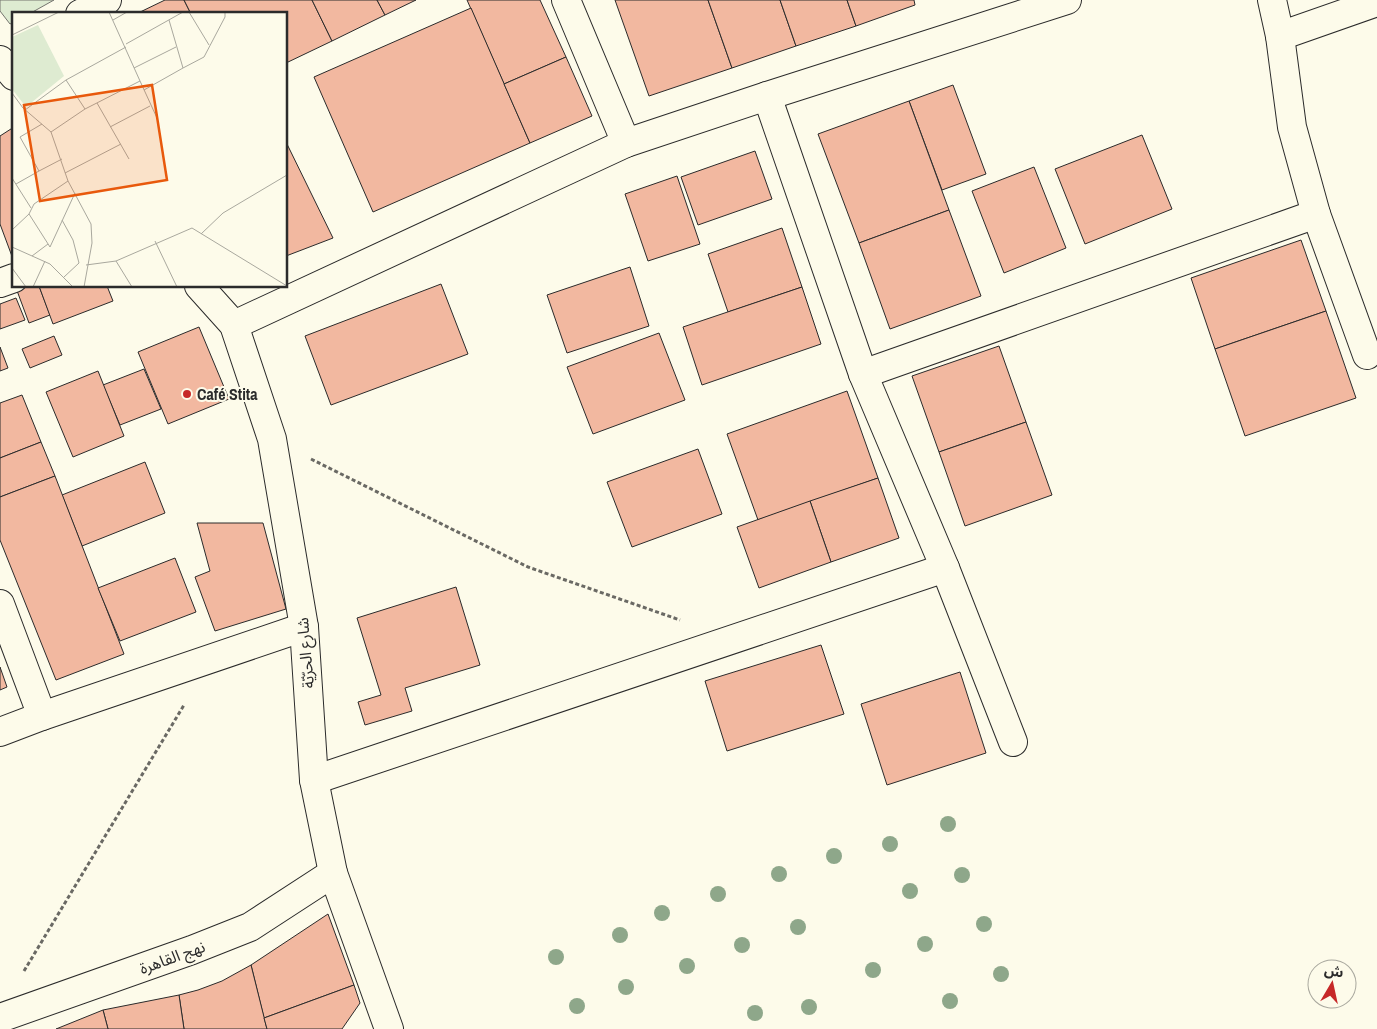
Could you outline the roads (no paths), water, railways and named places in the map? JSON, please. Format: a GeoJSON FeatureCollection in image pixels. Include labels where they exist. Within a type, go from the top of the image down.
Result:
{"type":"FeatureCollection","features":[{"type":"Feature","properties":{"kind":"street"},"geometry":{"type":"LineString","coordinates":[[84,12],[107,0]]}},
{"type":"Feature","properties":{"kind":"street"},"geometry":{"type":"LineString","coordinates":[[566,0],[626,143]]}},
{"type":"Feature","properties":{"kind":"street"},"geometry":{"type":"LineString","coordinates":[[234,325],[626,143],[1067,0]]}},
{"type":"Feature","properties":{"kind":"street"},"geometry":{"type":"LineString","coordinates":[[1272,0],[1280,36],[1292,127],[1316,214],[1367,355]]}},
{"type":"Feature","properties":{"kind":"street"},"geometry":{"type":"LineString","coordinates":[[1280,36],[1377,2]]}},
{"type":"Feature","properties":{"kind":"street"},"geometry":{"type":"LineString","coordinates":[[0,56],[12,49]]}},
{"type":"Feature","properties":{"kind":"street"},"geometry":{"type":"LineString","coordinates":[[0,60],[12,74]]}},
{"type":"Feature","properties":{"kind":"street"},"geometry":{"type":"LineString","coordinates":[[767,96],[863,374],[945,568],[1012,742]]}},
{"type":"Feature","properties":{"kind":"street"},"geometry":{"type":"LineString","coordinates":[[863,374],[1316,214]]}},
{"type":"Feature","properties":{"kind":"street"},"geometry":{"type":"LineString","coordinates":[[0,283],[12,279]]}},
{"type":"Feature","properties":{"kind":"street","name":"شارع الحرّيّة"},"geometry":{"type":"LineString","coordinates":[[201,288],[234,325],[272,439],[304,627],[314,780],[333,873],[380,1023]]}},
{"type":"Feature","properties":{"kind":"street"},"geometry":{"type":"LineString","coordinates":[[314,780],[945,568]]}},
{"type":"Feature","properties":{"kind":"street"},"geometry":{"type":"LineString","coordinates":[[0,604],[42,716]]}},
{"type":"Feature","properties":{"kind":"street"},"geometry":{"type":"LineString","coordinates":[[0,732],[304,627]]}},
{"type":"Feature","properties":{"kind":"street","name":"نهج القاهرة"},"geometry":{"type":"LineString","coordinates":[[0,1018],[192,950],[250,927],[333,873]]}},
{"type":"Feature","properties":{"kind":"place","name":"Café Stita"},"geometry":{"type":"Point","coordinates":[187,394]}}]}
